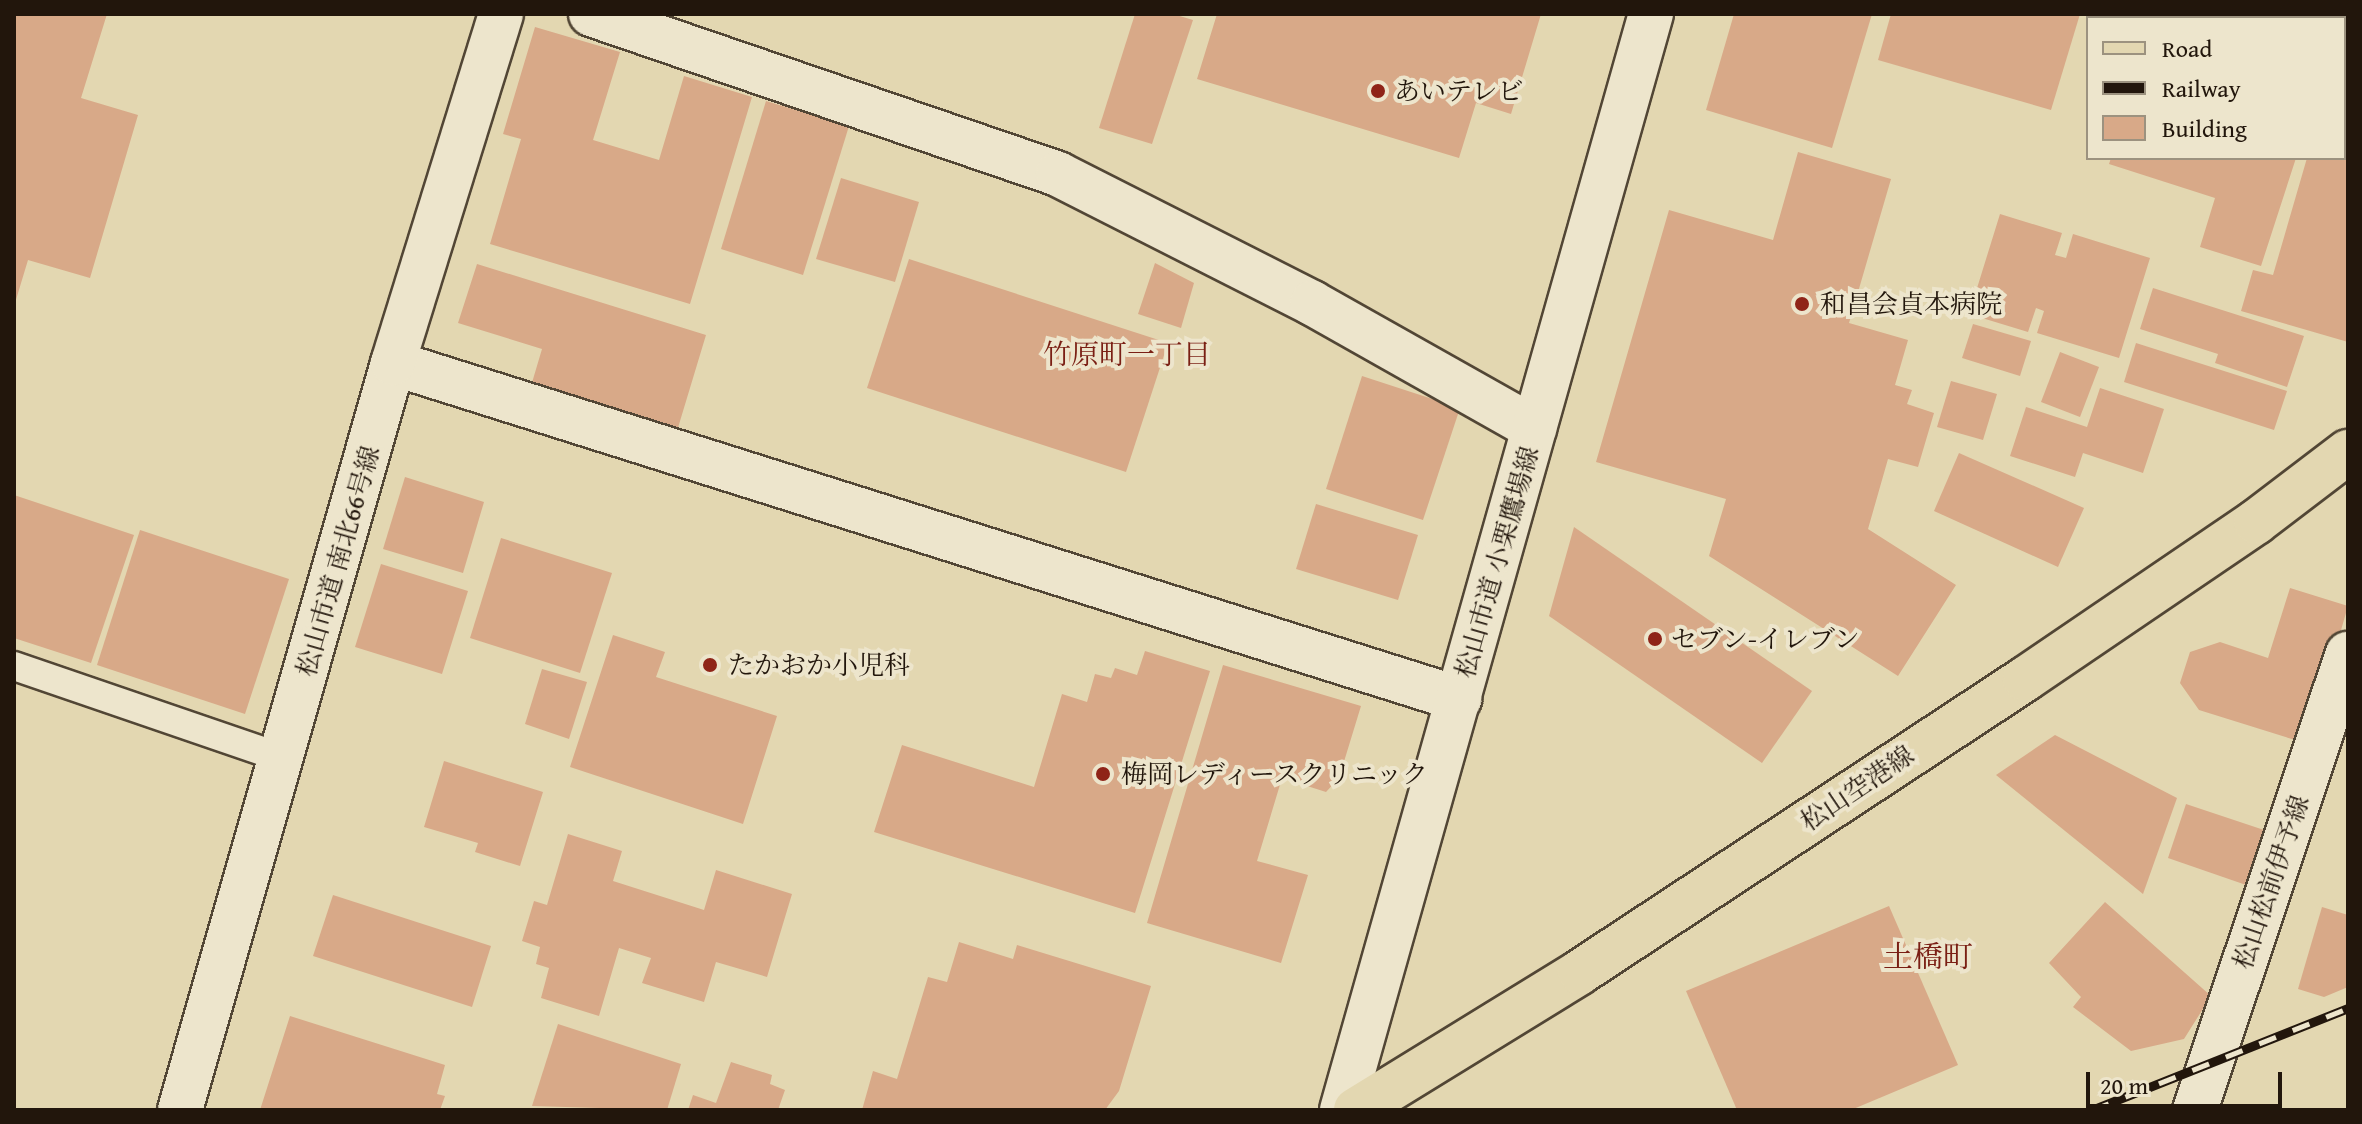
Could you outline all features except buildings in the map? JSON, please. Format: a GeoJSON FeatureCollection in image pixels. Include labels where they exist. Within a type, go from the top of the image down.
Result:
{"type":"FeatureCollection","features":[{"type":"Feature","properties":{"kind":"main road","name":"松山空港線"},"geometry":{"type":"LineString","coordinates":[[1356,1110],[1580,972],[2025,679],[2256,522],[2348,452]]}},
{"type":"Feature","properties":{"kind":"street","name":"松山市道 南北66号線"},"geometry":{"type":"LineString","coordinates":[[180,1110],[393,363],[501,14]]}},
{"type":"Feature","properties":{"kind":"street"},"geometry":{"type":"LineString","coordinates":[[591,14],[1058,174],[1312,303],[1534,428]]}},
{"type":"Feature","properties":{"kind":"street","name":"松山市道 小栗鷹場線"},"geometry":{"type":"LineString","coordinates":[[1342,1110],[1651,14]]}},
{"type":"Feature","properties":{"kind":"street"},"geometry":{"type":"LineString","coordinates":[[393,363],[1459,699]]}},
{"type":"Feature","properties":{"kind":"street","name":"松山松前伊予線"},"geometry":{"type":"LineString","coordinates":[[2195,1110],[2348,654]]}},
{"type":"Feature","properties":{"kind":"lane"},"geometry":{"type":"LineString","coordinates":[[14,666],[282,758]]}},
{"type":"Feature","properties":{"kind":"railway"},"geometry":{"type":"LineString","coordinates":[[2092,1110],[2348,1008]]}},
{"type":"Feature","properties":{"kind":"place","name":"あいテレビ"},"geometry":{"type":"Point","coordinates":[1378,91]}},
{"type":"Feature","properties":{"kind":"place","name":"和昌会貞本病院"},"geometry":{"type":"Point","coordinates":[1802,304]}},
{"type":"Feature","properties":{"kind":"place","name":"セブン-イレブン"},"geometry":{"type":"Point","coordinates":[1655,639]}},
{"type":"Feature","properties":{"kind":"place","name":"たかおか小児科"},"geometry":{"type":"Point","coordinates":[710,665]}},
{"type":"Feature","properties":{"kind":"place","name":"梅岡レディースクリニック"},"geometry":{"type":"Point","coordinates":[1103,774]}},
{"type":"Feature","properties":{"kind":"district","name":"竹原町一丁目"},"geometry":{"type":"Point","coordinates":[1127,354]}},
{"type":"Feature","properties":{"kind":"district","name":"土橋町"},"geometry":{"type":"Point","coordinates":[1928,956]}}]}
